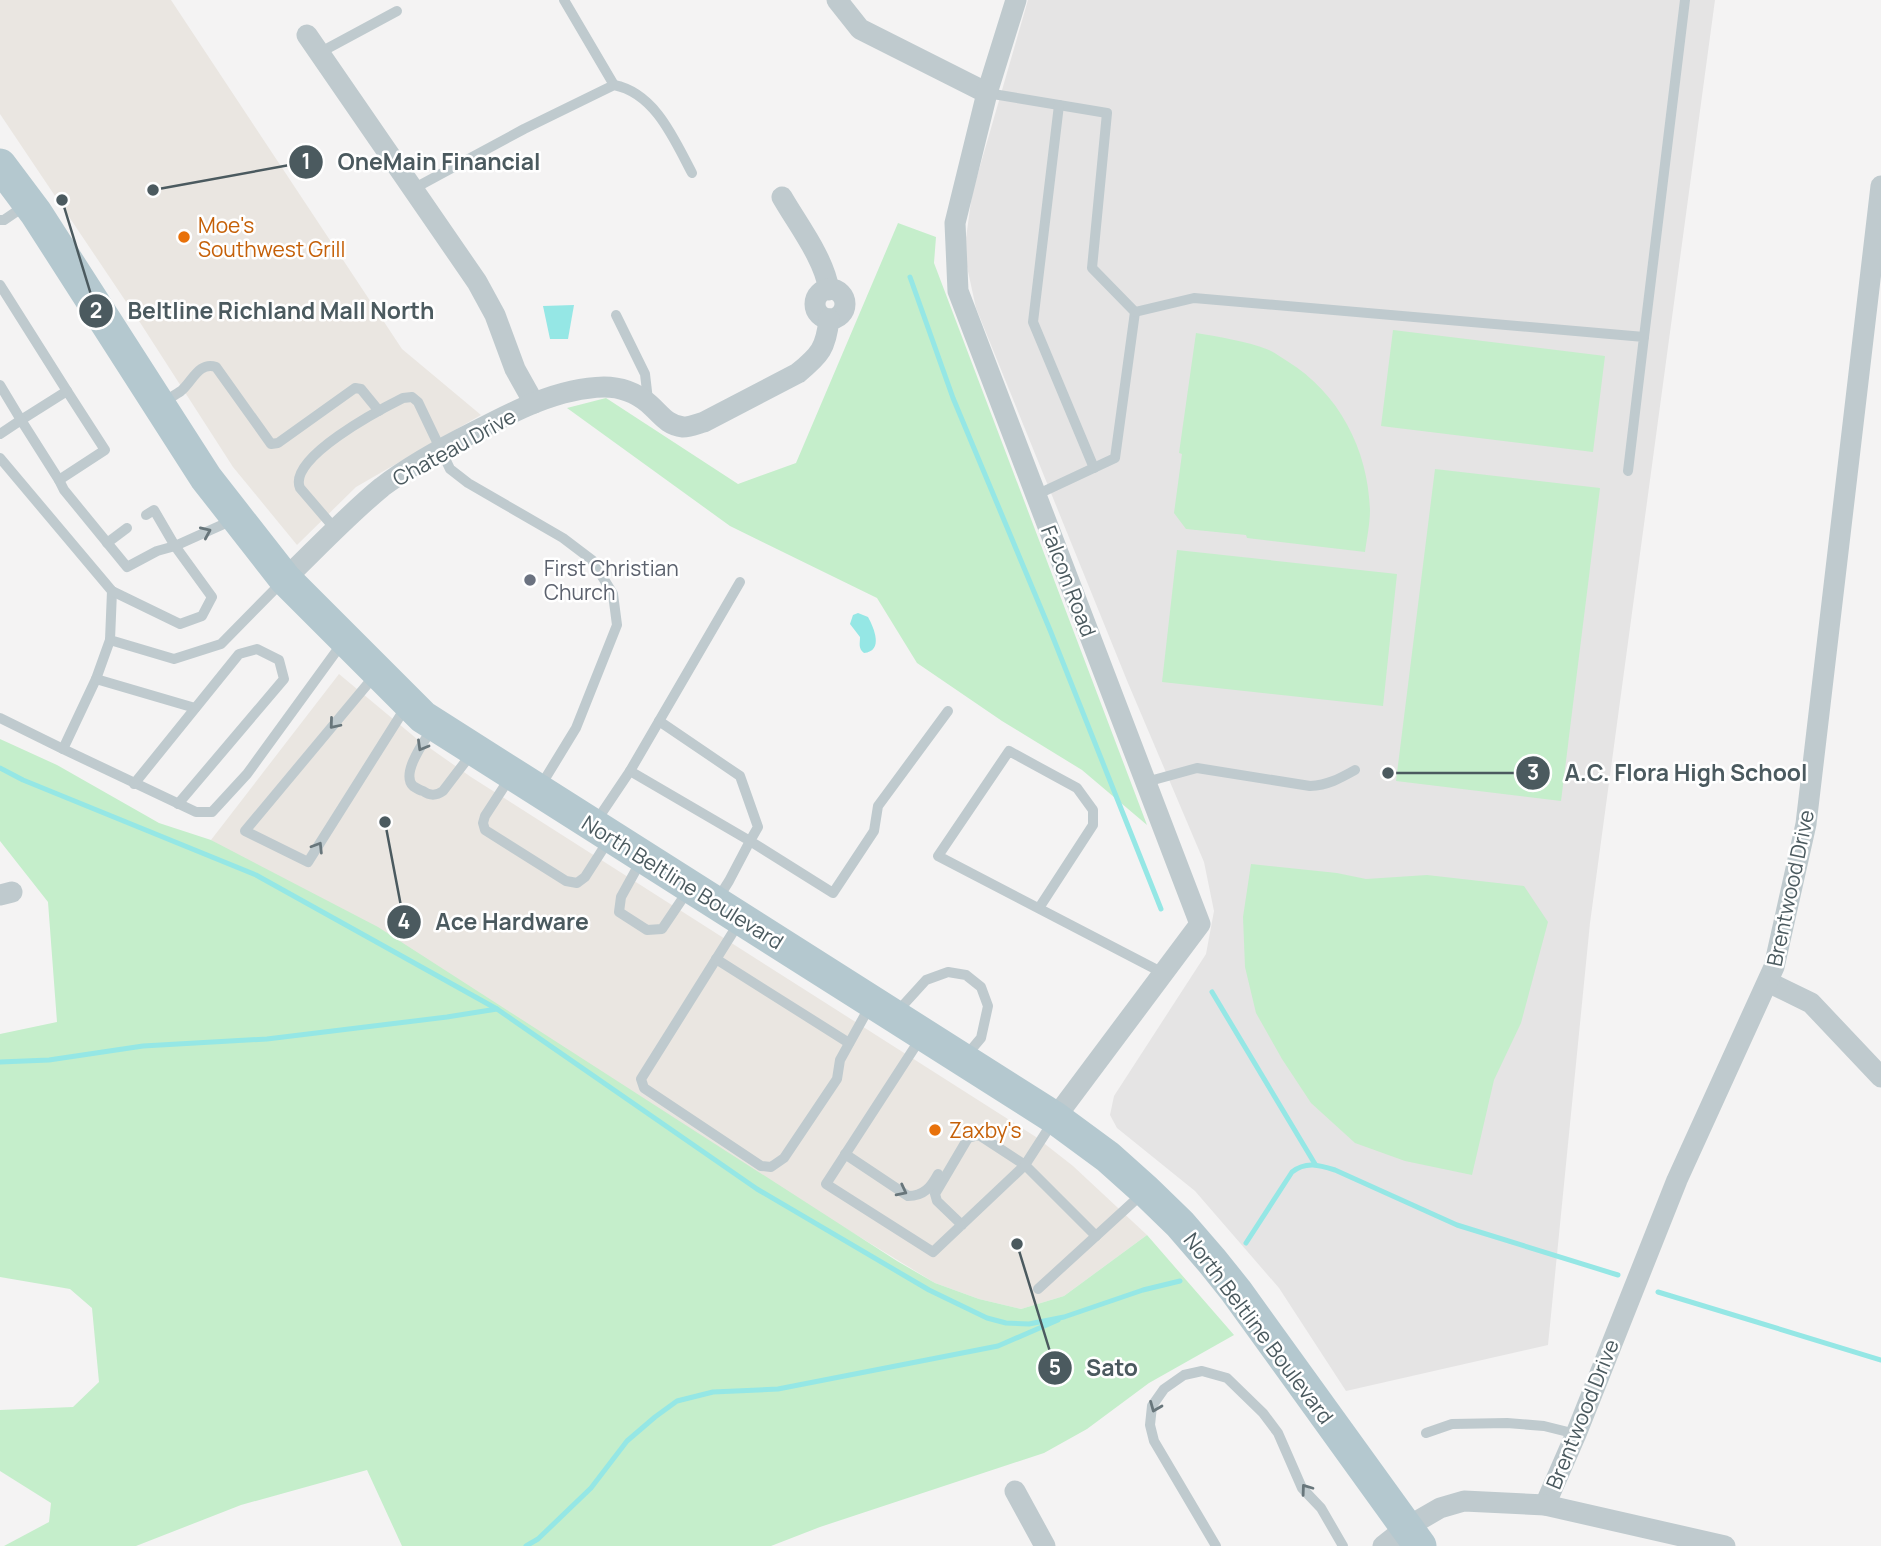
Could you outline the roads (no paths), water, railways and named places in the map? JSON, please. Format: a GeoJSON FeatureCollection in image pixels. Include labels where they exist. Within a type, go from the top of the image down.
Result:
{"type":"FeatureCollection","features":[{"type":"Feature","properties":{"kind":"main road","name":"North Beltline Boulevard"},"geometry":{"type":"LineString","coordinates":[[0,165],[8,218],[159,405],[206,478],[285,579],[423,717],[1055,1118],[1108,1157],[1180,1224],[1236,1291],[1403,1540]]}},
{"type":"Feature","properties":{"kind":"street"},"geometry":{"type":"LineString","coordinates":[[837,0],[860,29],[987,93]]}},
{"type":"Feature","properties":{"kind":"street","name":"Falcon Road"},"geometry":{"type":"LineString","coordinates":[[1016,0],[987,93],[955,223],[958,291],[1200,924],[1055,1118]]}},
{"type":"Feature","properties":{"kind":"street","name":"Chateau Drive"},"geometry":{"type":"LineString","coordinates":[[307,35],[477,282],[495,315],[514,369],[534,403]]}},
{"type":"Feature","properties":{"kind":"street","name":"Brentwood Drive"},"geometry":{"type":"LineString","coordinates":[[1545,1505],[1677,1180],[1774,967],[1806,824],[1881,186]]}},
{"type":"Feature","properties":{"kind":"street","name":"Chateau Drive"},"geometry":{"type":"LineString","coordinates":[[285,579],[381,488],[414,464],[534,403],[578,390],[606,387],[621,389],[648,403],[673,425],[691,426],[704,422],[804,368],[821,350],[827,338],[829,319],[820,315],[815,307],[820,293],[829,290],[820,261],[782,197]]}},
{"type":"Feature","properties":{"kind":"street"},"geometry":{"type":"LineString","coordinates":[[1768,982],[1811,1003],[1881,1077]]}},
{"type":"Feature","properties":{"kind":"street"},"geometry":{"type":"LineString","coordinates":[[1014,1491],[1045,1546]]}},
{"type":"Feature","properties":{"kind":"street"},"geometry":{"type":"LineString","coordinates":[[1403,1540],[1440,1508],[1464,1501],[1545,1505],[1725,1546]]}},
{"type":"Feature","properties":{"kind":"lane"},"geometry":{"type":"LineString","coordinates":[[564,0],[614,85]]}},
{"type":"Feature","properties":{"kind":"lane"},"geometry":{"type":"LineString","coordinates":[[1628,471],[1685,0]]}},
{"type":"Feature","properties":{"kind":"lane"},"geometry":{"type":"LineString","coordinates":[[319,53],[397,11]]}},
{"type":"Feature","properties":{"kind":"lane"},"geometry":{"type":"LineString","coordinates":[[413,189],[524,129],[614,85],[627,88],[643,99],[667,125],[692,173]]}},
{"type":"Feature","properties":{"kind":"lane"},"geometry":{"type":"LineString","coordinates":[[987,93],[1107,113],[1092,268],[1135,312]]}},
{"type":"Feature","properties":{"kind":"lane"},"geometry":{"type":"LineString","coordinates":[[1059,105],[1033,322],[1094,468]]}},
{"type":"Feature","properties":{"kind":"lane"},"geometry":{"type":"LineString","coordinates":[[0,285],[105,450],[59,480]]}},
{"type":"Feature","properties":{"kind":"lane"},"geometry":{"type":"LineString","coordinates":[[1135,312],[1194,298],[1644,337]]}},
{"type":"Feature","properties":{"kind":"lane"},"geometry":{"type":"LineString","coordinates":[[1036,495],[1115,458],[1135,312]]}},
{"type":"Feature","properties":{"kind":"lane"},"geometry":{"type":"LineString","coordinates":[[615,315],[645,374],[648,403]]}},
{"type":"Feature","properties":{"kind":"lane"},"geometry":{"type":"LineString","coordinates":[[159,405],[182,390],[202,367],[211,365],[216,367],[271,444],[278,443],[355,388],[361,389],[379,411]]}},
{"type":"Feature","properties":{"kind":"lane"},"geometry":{"type":"LineString","coordinates":[[0,385],[64,490],[127,567],[157,551],[175,546],[237,518]]}},
{"type":"Feature","properties":{"kind":"lane"},"geometry":{"type":"LineString","coordinates":[[0,434],[67,391]]}},
{"type":"Feature","properties":{"kind":"lane"},"geometry":{"type":"LineString","coordinates":[[336,530],[300,488],[299,476],[310,460],[335,438],[403,398],[412,397],[418,402],[450,468],[468,483],[564,538],[592,560],[612,594],[617,625],[576,728],[525,782],[485,816],[483,823],[485,830],[566,881],[577,883],[586,877],[602,831],[630,771],[740,582]]}},
{"type":"Feature","properties":{"kind":"lane"},"geometry":{"type":"LineString","coordinates":[[0,458],[112,591],[180,624],[202,616],[212,597],[175,546],[154,510],[146,515]]}},
{"type":"Feature","properties":{"kind":"lane"},"geometry":{"type":"LineString","coordinates":[[107,542],[127,528]]}},
{"type":"Feature","properties":{"kind":"lane"},"geometry":{"type":"LineString","coordinates":[[110,640],[174,659],[221,644],[285,579]]}},
{"type":"Feature","properties":{"kind":"lane"},"geometry":{"type":"LineString","coordinates":[[63,750],[96,679],[110,640],[112,591]]}},
{"type":"Feature","properties":{"kind":"lane"},"geometry":{"type":"LineString","coordinates":[[0,718],[196,812],[212,812],[247,774],[345,639]]}},
{"type":"Feature","properties":{"kind":"lane"},"geometry":{"type":"LineString","coordinates":[[134,784],[239,654],[257,649],[279,660],[284,679],[178,804]]}},
{"type":"Feature","properties":{"kind":"lane"},"geometry":{"type":"LineString","coordinates":[[378,672],[246,831],[308,862],[408,702]]}},
{"type":"Feature","properties":{"kind":"lane"},"geometry":{"type":"LineString","coordinates":[[96,679],[195,708]]}},
{"type":"Feature","properties":{"kind":"lane"},"geometry":{"type":"LineString","coordinates":[[630,771],[751,841],[833,893],[874,831],[878,806],[948,711]]}},
{"type":"Feature","properties":{"kind":"lane"},"geometry":{"type":"LineString","coordinates":[[659,721],[740,776],[758,827],[716,903],[716,959],[641,1079],[644,1088],[761,1166],[771,1167],[784,1158],[837,1079],[840,1060],[849,1043],[883,1009],[926,980],[948,971],[965,975],[981,987],[988,1006],[981,1038],[963,1059]]}},
{"type":"Feature","properties":{"kind":"lane"},"geometry":{"type":"LineString","coordinates":[[435,724],[409,768],[412,785],[428,794],[438,794],[475,750]]}},
{"type":"Feature","properties":{"kind":"lane"},"geometry":{"type":"LineString","coordinates":[[1039,908],[1093,825],[1093,810],[1077,788],[1009,751],[938,856],[1163,973]]}},
{"type":"Feature","properties":{"kind":"lane"},"geometry":{"type":"LineString","coordinates":[[1146,782],[1197,768],[1310,786],[1335,781],[1354,770]]}},
{"type":"Feature","properties":{"kind":"lane"},"geometry":{"type":"LineString","coordinates":[[643,857],[621,897],[620,912],[647,930],[662,929],[716,903]]}},
{"type":"Feature","properties":{"kind":"lane"},"geometry":{"type":"LineString","coordinates":[[716,959],[849,1043]]}},
{"type":"Feature","properties":{"kind":"lane"},"geometry":{"type":"LineString","coordinates":[[923,1034],[826,1184],[933,1252],[1025,1165],[1055,1118]]}},
{"type":"Feature","properties":{"kind":"lane"},"geometry":{"type":"LineString","coordinates":[[845,1154],[908,1196],[917,1196],[934,1182],[959,1139],[966,1133],[974,1132],[1025,1165],[1096,1236]]}},
{"type":"Feature","properties":{"kind":"lane"},"geometry":{"type":"LineString","coordinates":[[962,1225],[936,1201],[934,1194],[968,1138],[979,1135]]}},
{"type":"Feature","properties":{"kind":"lane"},"geometry":{"type":"LineString","coordinates":[[1038,1289],[1146,1191]]}},
{"type":"Feature","properties":{"kind":"lane"},"geometry":{"type":"LineString","coordinates":[[1216,1546],[1154,1441],[1150,1425],[1152,1406],[1164,1389],[1184,1375],[1202,1371],[1227,1378],[1263,1413],[1278,1433],[1303,1488],[1321,1508],[1343,1546]]}},
{"type":"Feature","properties":{"kind":"lane"},"geometry":{"type":"LineString","coordinates":[[1426,1433],[1452,1424],[1507,1423],[1544,1426],[1576,1434]]}},
{"type":"Feature","properties":{"kind":"water"},"geometry":{"type":"Polygon","coordinates":[[[574,305],[568,339],[550,339],[543,306],[574,305]]]}},
{"type":"Feature","properties":{"kind":"water"},"geometry":{"type":"Polygon","coordinates":[[[858,613],[868,617],[876,638],[874,648],[864,653],[860,648],[860,637],[850,624],[853,615],[858,613]]]}},
{"type":"Feature","properties":{"kind":"waterway"},"geometry":{"type":"LineString","coordinates":[[910,277],[953,398],[1050,630],[1161,909]]}},
{"type":"Feature","properties":{"kind":"waterway"},"geometry":{"type":"LineString","coordinates":[[0,768],[23,780],[256,875],[497,1009]]}},
{"type":"Feature","properties":{"kind":"waterway"},"geometry":{"type":"LineString","coordinates":[[1212,992],[1315,1164]]}},
{"type":"Feature","properties":{"kind":"waterway"},"geometry":{"type":"LineString","coordinates":[[0,1062],[49,1060],[143,1046],[267,1039],[497,1009],[757,1189],[929,1290],[987,1318],[1006,1323],[1029,1324],[1064,1317],[1143,1290],[1180,1281]]}},
{"type":"Feature","properties":{"kind":"waterway"},"geometry":{"type":"LineString","coordinates":[[1246,1243],[1292,1172],[1302,1166],[1313,1165],[1335,1170],[1457,1225],[1618,1275]]}},
{"type":"Feature","properties":{"kind":"waterway"},"geometry":{"type":"LineString","coordinates":[[1658,1292],[1881,1360]]}},
{"type":"Feature","properties":{"kind":"waterway"},"geometry":{"type":"LineString","coordinates":[[526,1546],[538,1539],[591,1488],[627,1441],[677,1401],[713,1392],[778,1389],[998,1346],[1058,1320]]}},
{"type":"Feature","properties":{"kind":"place","name":"OneMain Financial"},"geometry":{"type":"Point","coordinates":[153,190]}},
{"type":"Feature","properties":{"kind":"place","name":"Beltline Richland Mall North"},"geometry":{"type":"Point","coordinates":[62,200]}},
{"type":"Feature","properties":{"kind":"place","name":"Moe's Southwest Grill"},"geometry":{"type":"Point","coordinates":[184,237]}},
{"type":"Feature","properties":{"kind":"place","name":"First Christian Church"},"geometry":{"type":"Point","coordinates":[530,580]}},
{"type":"Feature","properties":{"kind":"place","name":"A.C. Flora High School"},"geometry":{"type":"Point","coordinates":[1388,773]}},
{"type":"Feature","properties":{"kind":"place","name":"Ace Hardware"},"geometry":{"type":"Point","coordinates":[385,822]}},
{"type":"Feature","properties":{"kind":"place","name":"Zaxby's"},"geometry":{"type":"Point","coordinates":[935,1130]}},
{"type":"Feature","properties":{"kind":"place","name":"Sato"},"geometry":{"type":"Point","coordinates":[1017,1244]}}]}
